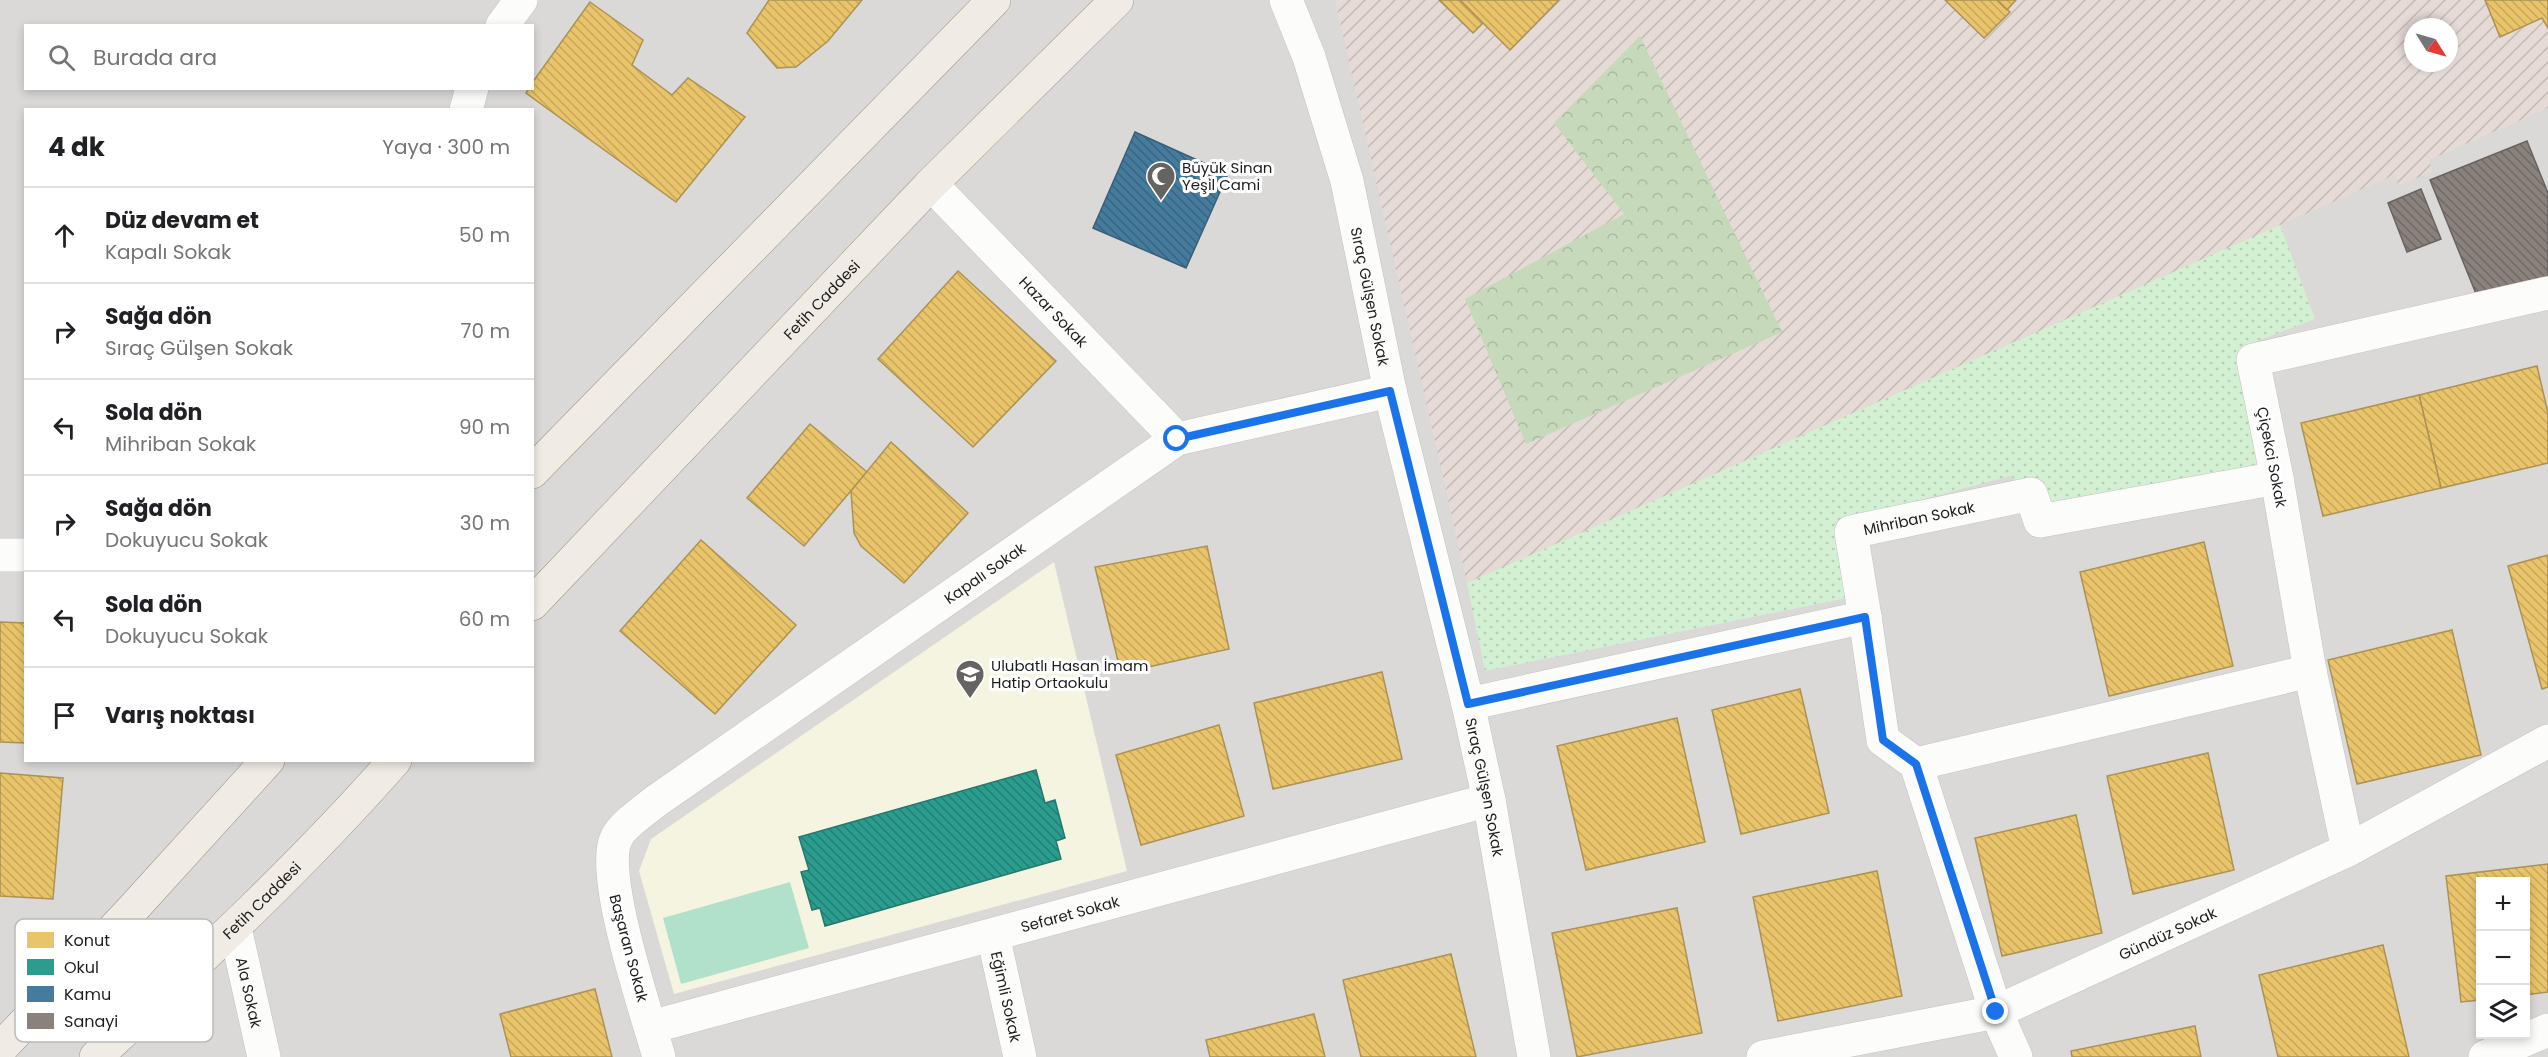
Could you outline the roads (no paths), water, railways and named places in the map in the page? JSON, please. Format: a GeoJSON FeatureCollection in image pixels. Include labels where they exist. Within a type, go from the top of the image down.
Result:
{"type":"FeatureCollection","features":[{"type":"Feature","properties":{"kind":"main road"},"geometry":{"type":"LineString","coordinates":[[534,470],[994,0]]}},
{"type":"Feature","properties":{"kind":"main road","name":"Fetih Caddesi"},"geometry":{"type":"LineString","coordinates":[[534,602],[931,184],[1117,0]]}},
{"type":"Feature","properties":{"kind":"main road"},"geometry":{"type":"LineString","coordinates":[[123,919],[266,762]]}},
{"type":"Feature","properties":{"kind":"main road","name":"Fetih Caddesi"},"geometry":{"type":"LineString","coordinates":[[213,948],[317,845],[393,762]]}},
{"type":"Feature","properties":{"kind":"main road"},"geometry":{"type":"LineString","coordinates":[[0,1049],[15,1033]]}},
{"type":"Feature","properties":{"kind":"main road","name":"Fetih Caddesi"},"geometry":{"type":"LineString","coordinates":[[96,1057],[112,1042]]}},
{"type":"Feature","properties":{"kind":"street"},"geometry":{"type":"LineString","coordinates":[[503,24],[520,0]]}},
{"type":"Feature","properties":{"kind":"street","name":"Sıraç Gülşen Sokak"},"geometry":{"type":"LineString","coordinates":[[1286,0],[1309,57],[1347,181],[1390,391],[1468,704],[1489,800],[1534,1057]]}},
{"type":"Feature","properties":{"kind":"street"},"geometry":{"type":"LineString","coordinates":[[467,108],[471,90]]}},
{"type":"Feature","properties":{"kind":"street","name":"Hazar Sokak"},"geometry":{"type":"LineString","coordinates":[[931,184],[1177,439]]}},
{"type":"Feature","properties":{"kind":"street","name":"Çiçekci Sokak"},"geometry":{"type":"LineString","coordinates":[[2348,850],[2310,671],[2277,478],[2253,360],[2548,294]]}},
{"type":"Feature","properties":{"kind":"street","name":"Kapalı Sokak"},"geometry":{"type":"LineString","coordinates":[[616,838],[656,801],[1177,439],[1390,391]]}},
{"type":"Feature","properties":{"kind":"street","name":"Mihriban Sokak"},"geometry":{"type":"LineString","coordinates":[[1865,617],[1851,532],[2031,494],[2040,521],[2277,478]]}},
{"type":"Feature","properties":{"kind":"street"},"geometry":{"type":"LineString","coordinates":[[0,555],[24,555]]}},
{"type":"Feature","properties":{"kind":"street"},"geometry":{"type":"LineString","coordinates":[[1468,704],[1865,617],[1883,740],[1916,764],[1996,1012],[2016,1057]]}},
{"type":"Feature","properties":{"kind":"street"},"geometry":{"type":"LineString","coordinates":[[1916,764],[2310,671]]}},
{"type":"Feature","properties":{"kind":"street","name":"Gündüz Sokak"},"geometry":{"type":"LineString","coordinates":[[1763,1057],[1996,1012],[2348,850],[2548,741]]}},
{"type":"Feature","properties":{"kind":"street","name":"Sefaret Sokak"},"geometry":{"type":"LineString","coordinates":[[655,1042],[993,935],[1489,800]]}},
{"type":"Feature","properties":{"kind":"street","name":"Başaran Sokak"},"geometry":{"type":"LineString","coordinates":[[616,838],[612,862],[614,891],[655,1042]]}},
{"type":"Feature","properties":{"kind":"street","name":"Ala Sokak"},"geometry":{"type":"LineString","coordinates":[[235,928],[264,1057]]}},
{"type":"Feature","properties":{"kind":"street","name":"Eğimli Sokak"},"geometry":{"type":"LineString","coordinates":[[993,935],[1020,1057]]}},
{"type":"Feature","properties":{"kind":"street"},"geometry":{"type":"LineString","coordinates":[[2485,1057],[2548,1030]]}},
{"type":"Feature","properties":{"kind":"place","name":"Büyük Sinan Yeşil Cami"},"geometry":{"type":"Point","coordinates":[1161,202]}},
{"type":"Feature","properties":{"kind":"place","name":"Ulubatlı Hasan İmam Hatip Ortaokulu"},"geometry":{"type":"Point","coordinates":[970,700]}}]}
